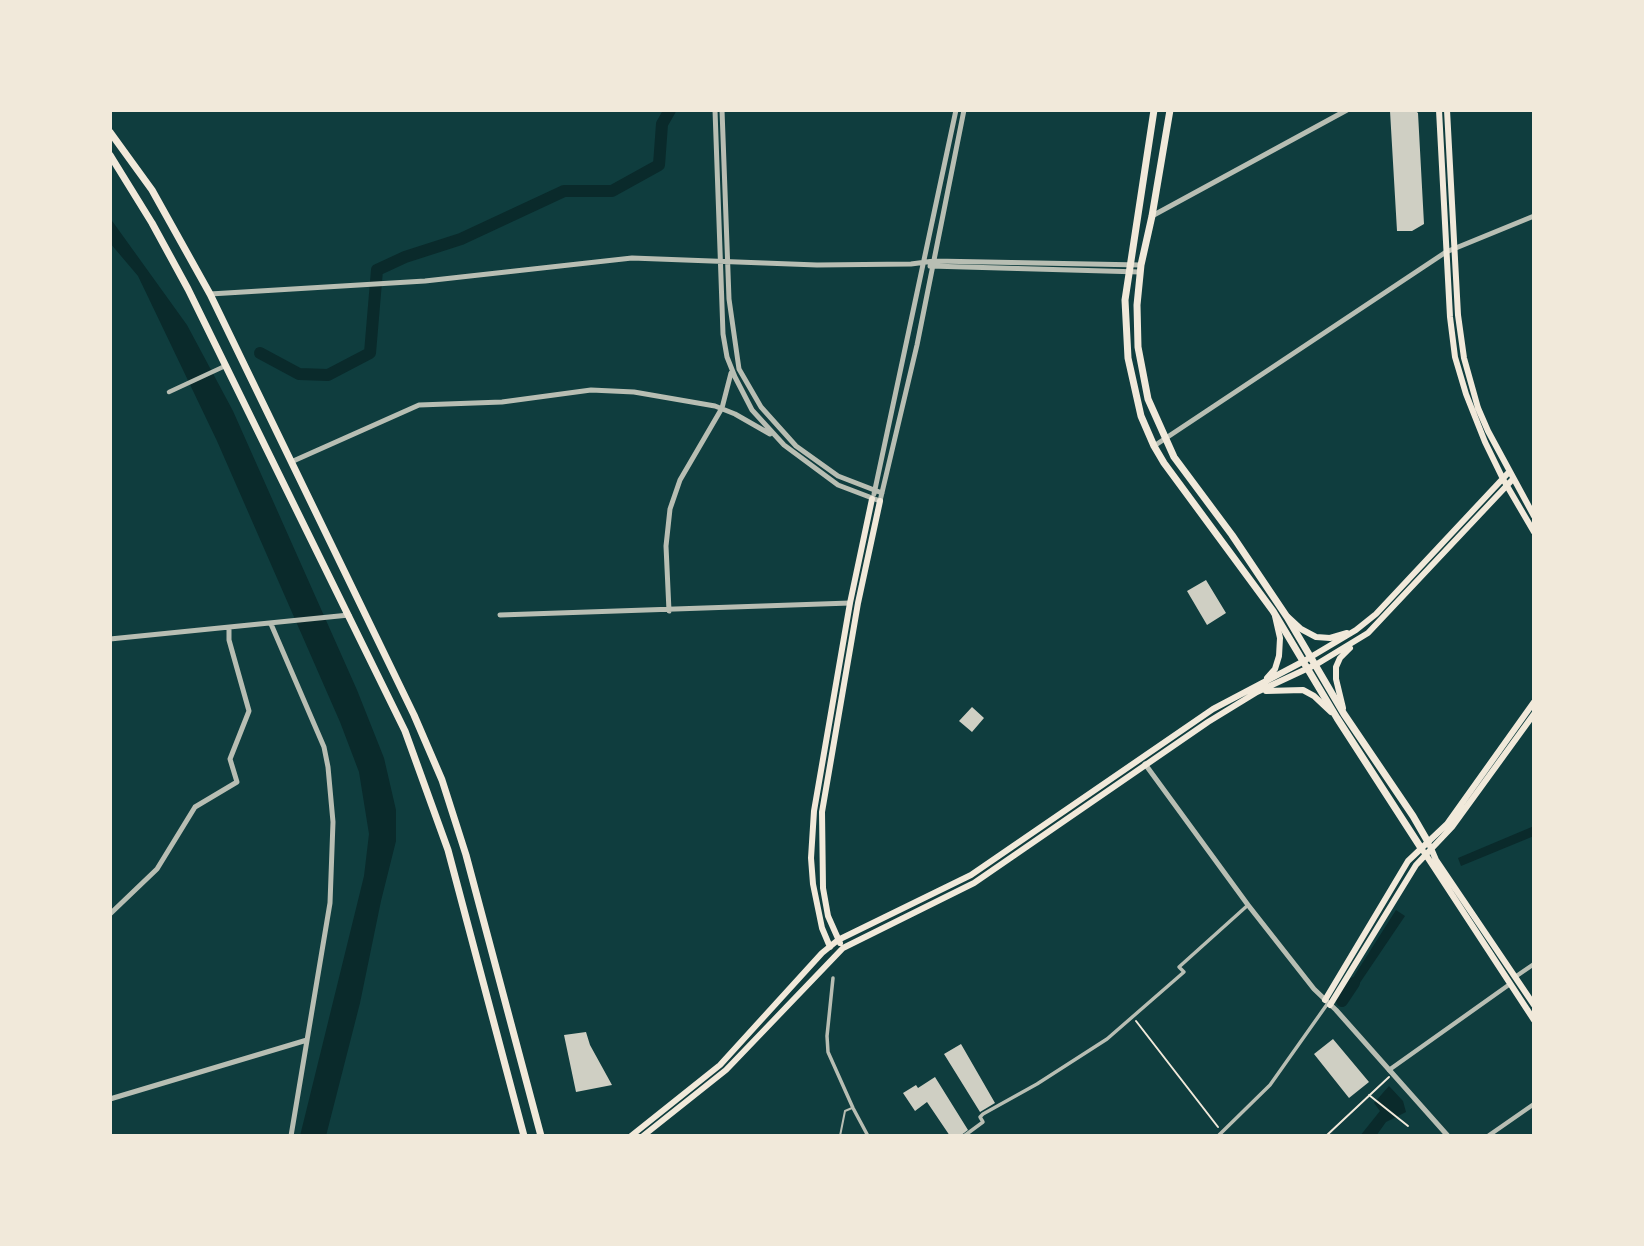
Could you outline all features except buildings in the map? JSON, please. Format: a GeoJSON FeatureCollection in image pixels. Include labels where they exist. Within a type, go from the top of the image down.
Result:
{"type":"FeatureCollection","features":[{"type":"Feature","properties":{"kind":"main road"},"geometry":{"type":"LineString","coordinates":[[1154,110],[1129,268],[1125,316],[1128,358],[1139,408],[1154,446],[1273,611],[1534,1020]]}},
{"type":"Feature","properties":{"kind":"main road"},"geometry":{"type":"LineString","coordinates":[[1170,110],[1140,269],[1137,320],[1140,358],[1148,399],[1164,440],[1174,457],[1232,535],[1287,617],[1317,664],[1340,716]]}},
{"type":"Feature","properties":{"kind":"main road"},"geometry":{"type":"LineString","coordinates":[[1439,110],[1446,252],[1455,357],[1465,394],[1485,442],[1534,532]]}},
{"type":"Feature","properties":{"kind":"main road"},"geometry":{"type":"LineString","coordinates":[[1447,110],[1460,331],[1466,367],[1483,419],[1534,516]]}},
{"type":"Feature","properties":{"kind":"main road"},"geometry":{"type":"LineString","coordinates":[[110,132],[152,190],[210,294],[414,715],[442,780],[466,855],[541,1136]]}},
{"type":"Feature","properties":{"kind":"main road"},"geometry":{"type":"LineString","coordinates":[[110,156],[165,247],[226,365],[405,731],[439,822],[524,1136]]}},
{"type":"Feature","properties":{"kind":"main road"},"geometry":{"type":"LineString","coordinates":[[643,1136],[726,1070],[843,948],[974,883],[1145,764],[1257,692],[1306,665],[1312,657],[1356,630],[1376,614],[1509,472]]}},
{"type":"Feature","properties":{"kind":"main road"},"geometry":{"type":"LineString","coordinates":[[1340,716],[1336,667],[1340,658],[1376,626],[1513,479]]}},
{"type":"Feature","properties":{"kind":"main road"},"geometry":{"type":"LineString","coordinates":[[834,955],[820,919],[813,884],[813,823],[850,603],[876,497]]}},
{"type":"Feature","properties":{"kind":"main road"},"geometry":{"type":"LineString","coordinates":[[843,948],[828,916],[823,888],[822,812],[876,497]]}},
{"type":"Feature","properties":{"kind":"main road"},"geometry":{"type":"LineString","coordinates":[[1266,680],[1275,669],[1279,656],[1280,638],[1273,611]]}},
{"type":"Feature","properties":{"kind":"main road"},"geometry":{"type":"LineString","coordinates":[[1287,617],[1316,637],[1330,638],[1356,630]]}},
{"type":"Feature","properties":{"kind":"main road"},"geometry":{"type":"LineString","coordinates":[[631,1136],[720,1065],[829,946],[971,876],[1213,709],[1266,680],[1306,665],[1317,664],[1361,639]]}},
{"type":"Feature","properties":{"kind":"main road"},"geometry":{"type":"LineString","coordinates":[[1257,692],[1303,690],[1340,716]]}},
{"type":"Feature","properties":{"kind":"main road"},"geometry":{"type":"LineString","coordinates":[[1426,848],[1447,824],[1534,702]]}},
{"type":"Feature","properties":{"kind":"main road"},"geometry":{"type":"LineString","coordinates":[[1328,1002],[1408,861],[1452,827],[1534,714]]}},
{"type":"Feature","properties":{"kind":"main road"},"geometry":{"type":"LineString","coordinates":[[1426,848],[1534,1006]]}},
{"type":"Feature","properties":{"kind":"street"},"geometry":{"type":"LineString","coordinates":[[668,611],[666,546],[670,509],[680,480],[722,408],[729,385],[719,260],[715,110]]}},
{"type":"Feature","properties":{"kind":"street"},"geometry":{"type":"LineString","coordinates":[[722,110],[731,325],[739,369],[754,397],[777,427],[838,476],[876,497]]}},
{"type":"Feature","properties":{"kind":"street"},"geometry":{"type":"LineString","coordinates":[[876,497],[956,110]]}},
{"type":"Feature","properties":{"kind":"street"},"geometry":{"type":"LineString","coordinates":[[876,497],[882,493],[964,110]]}},
{"type":"Feature","properties":{"kind":"street"},"geometry":{"type":"LineString","coordinates":[[1152,216],[1347,110]]}},
{"type":"Feature","properties":{"kind":"street"},"geometry":{"type":"LineString","coordinates":[[1154,446],[1446,252],[1534,216]]}},
{"type":"Feature","properties":{"kind":"street"},"geometry":{"type":"LineString","coordinates":[[210,294],[436,280],[619,258],[817,265],[933,264],[1140,269]]}},
{"type":"Feature","properties":{"kind":"street"},"geometry":{"type":"LineString","coordinates":[[729,364],[752,411],[775,437]]}},
{"type":"Feature","properties":{"kind":"street"},"geometry":{"type":"LineString","coordinates":[[169,392],[226,365]]}},
{"type":"Feature","properties":{"kind":"street"},"geometry":{"type":"LineString","coordinates":[[291,462],[422,404],[489,403],[600,390],[661,396],[722,408],[775,437],[831,481],[876,497]]}},
{"type":"Feature","properties":{"kind":"street"},"geometry":{"type":"LineString","coordinates":[[500,615],[850,603]]}},
{"type":"Feature","properties":{"kind":"street"},"geometry":{"type":"LineString","coordinates":[[110,639],[349,615]]}},
{"type":"Feature","properties":{"kind":"street"},"geometry":{"type":"LineString","coordinates":[[271,624],[321,737],[327,758],[334,841],[330,903],[291,1136]]}},
{"type":"Feature","properties":{"kind":"street"},"geometry":{"type":"LineString","coordinates":[[110,914],[157,869],[195,807],[237,782],[230,759],[249,711],[229,640],[229,629]]}},
{"type":"Feature","properties":{"kind":"street"},"geometry":{"type":"LineString","coordinates":[[1145,764],[1248,905],[1328,1002],[1448,1136]]}},
{"type":"Feature","properties":{"kind":"street"},"geometry":{"type":"LineString","coordinates":[[964,1136],[983,1122],[980,1117],[983,1114],[1093,1048],[1133,1017],[1184,972],[1179,967],[1248,905]]}},
{"type":"Feature","properties":{"kind":"street"},"geometry":{"type":"LineString","coordinates":[[1515,976],[1534,964]]}},
{"type":"Feature","properties":{"kind":"street"},"geometry":{"type":"LineString","coordinates":[[833,978],[826,1043],[853,1108],[868,1136]]}},
{"type":"Feature","properties":{"kind":"street"},"geometry":{"type":"LineString","coordinates":[[1391,1072],[1510,984]]}},
{"type":"Feature","properties":{"kind":"street"},"geometry":{"type":"LineString","coordinates":[[1221,1134],[1270,1086],[1328,1002]]}},
{"type":"Feature","properties":{"kind":"street"},"geometry":{"type":"LineString","coordinates":[[110,1099],[307,1040]]}},
{"type":"Feature","properties":{"kind":"street"},"geometry":{"type":"LineString","coordinates":[[1488,1136],[1534,1104]]}},
{"type":"Feature","properties":{"kind":"lane"},"geometry":{"type":"LineString","coordinates":[[840,1136],[845,1111],[853,1108]]}},
{"type":"Feature","properties":{"kind":"path"},"geometry":{"type":"LineString","coordinates":[[1133,1017],[1221,1134]]}},
{"type":"Feature","properties":{"kind":"path"},"geometry":{"type":"LineString","coordinates":[[1326,1136],[1391,1072]]}},
{"type":"Feature","properties":{"kind":"path"},"geometry":{"type":"LineString","coordinates":[[1368,1094],[1408,1126]]}},
{"type":"Feature","properties":{"kind":"water"},"geometry":{"type":"Polygon","coordinates":[[[110,218],[187,325],[233,411],[357,690],[384,758],[396,810],[396,841],[360,1003],[326,1136],[300,1136],[364,876],[369,834],[359,772],[340,722],[217,441],[138,276],[110,243],[110,218]]]}},
{"type":"Feature","properties":{"kind":"water"},"geometry":{"type":"Polygon","coordinates":[[[1534,826],[1534,836],[1461,866],[1458,858],[1534,826]]]}},
{"type":"Feature","properties":{"kind":"water"},"geometry":{"type":"Polygon","coordinates":[[[1396,910],[1405,916],[1349,999],[1342,995],[1396,910]]]}},
{"type":"Feature","properties":{"kind":"water"},"geometry":{"type":"Polygon","coordinates":[[[1389,1086],[1403,1101],[1406,1112],[1386,1122],[1376,1136],[1360,1136],[1380,1111],[1374,1103],[1389,1086]]]}},
{"type":"Feature","properties":{"kind":"waterway"},"geometry":{"type":"LineString","coordinates":[[260,353],[299,374],[328,375],[370,353],[377,270],[405,257],[461,239],[564,191],[612,191],[659,165],[662,124],[670,110]]}},
{"type":"Feature","properties":{"kind":"waterway"},"geometry":{"type":"LineString","coordinates":[[1342,1001],[1354,983]]}}]}
